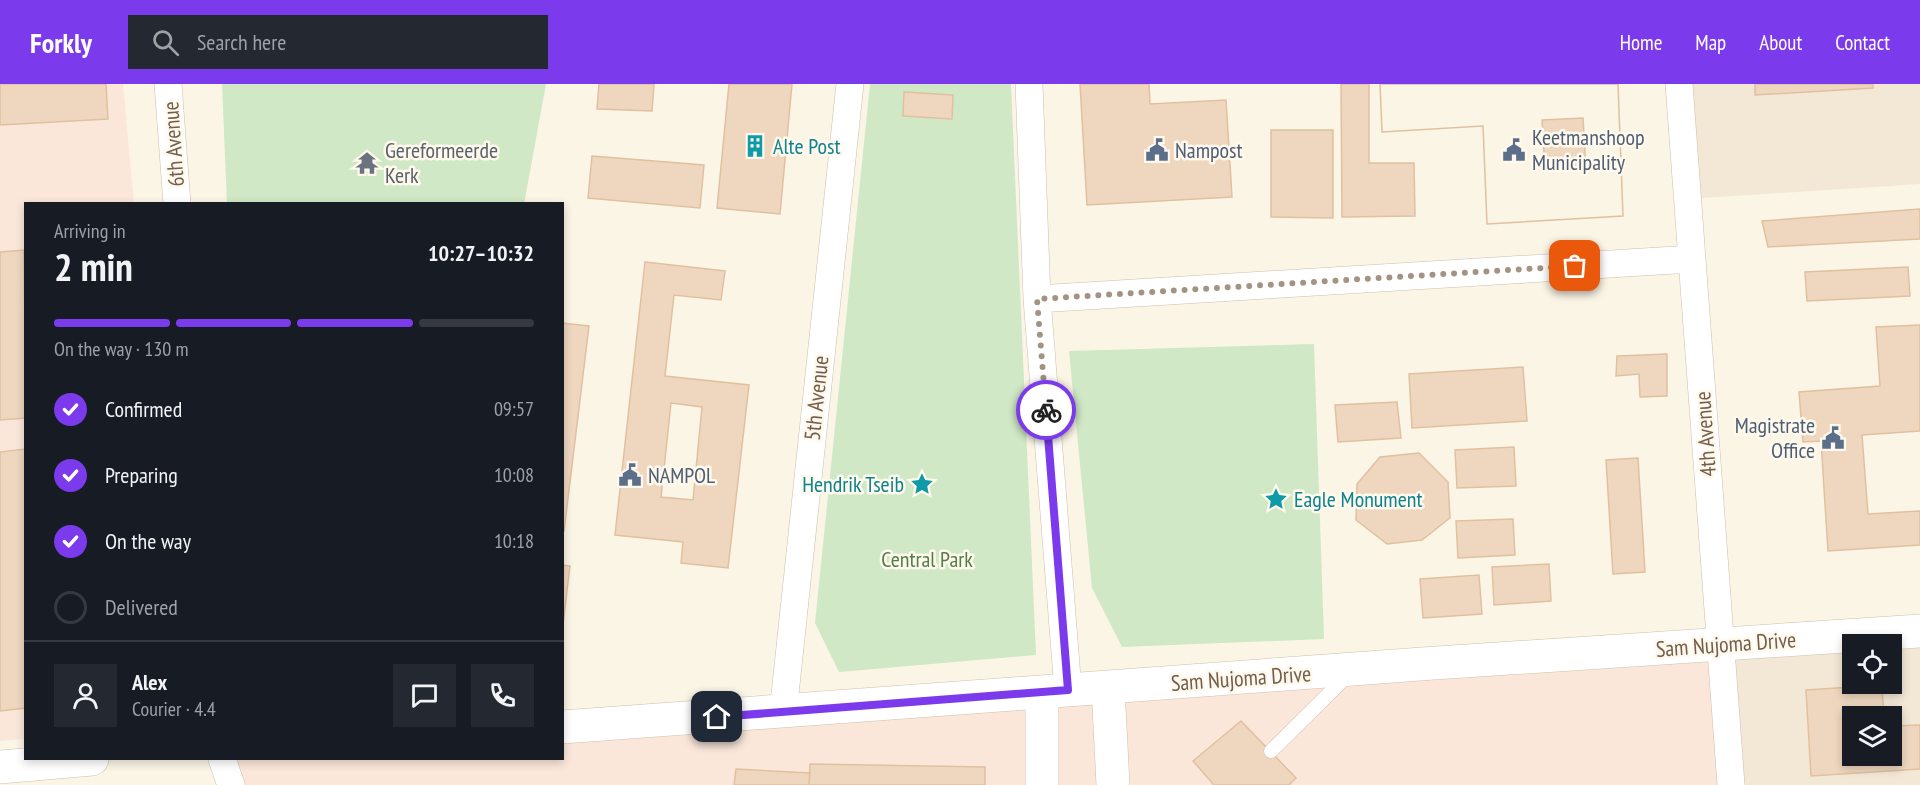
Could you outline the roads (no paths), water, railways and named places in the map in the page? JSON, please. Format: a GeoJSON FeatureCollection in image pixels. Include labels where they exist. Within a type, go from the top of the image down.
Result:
{"type":"FeatureCollection","features":[{"type":"Feature","properties":{"kind":"main road","name":"Sam Nujoma Drive"},"geometry":{"type":"LineString","coordinates":[[564,727],[1920,631]]}},
{"type":"Feature","properties":{"kind":"main road"},"geometry":{"type":"LineString","coordinates":[[1108,687],[1113,785]]}},
{"type":"Feature","properties":{"kind":"main road"},"geometry":{"type":"LineString","coordinates":[[1042,785],[1055,691]]}},
{"type":"Feature","properties":{"kind":"main road"},"geometry":{"type":"LineString","coordinates":[[0,767],[80,760]]}},
{"type":"Feature","properties":{"kind":"street","name":"6th Avenue"},"geometry":{"type":"LineString","coordinates":[[168,84],[177,202]]}},
{"type":"Feature","properties":{"kind":"street","name":"5th Avenue"},"geometry":{"type":"LineString","coordinates":[[783,713],[850,84]]}},
{"type":"Feature","properties":{"kind":"street"},"geometry":{"type":"LineString","coordinates":[[1029,84],[1055,691]]}},
{"type":"Feature","properties":{"kind":"street","name":"4th Avenue"},"geometry":{"type":"LineString","coordinates":[[1679,84],[1731,785]]}},
{"type":"Feature","properties":{"kind":"street"},"geometry":{"type":"LineString","coordinates":[[1037,299],[1692,259]]}},
{"type":"Feature","properties":{"kind":"street"},"geometry":{"type":"LineString","coordinates":[[222,760],[231,785]]}},
{"type":"Feature","properties":{"kind":"lane"},"geometry":{"type":"LineString","coordinates":[[1270,751],[1354,670]]}},
{"type":"Feature","properties":{"kind":"place","name":"Alte Post"},"geometry":{"type":"Point","coordinates":[755,146]}},
{"type":"Feature","properties":{"kind":"place","name":"Nampost"},"geometry":{"type":"Point","coordinates":[1157,150]}},
{"type":"Feature","properties":{"kind":"place","name":"Keetmanshoop Municipality"},"geometry":{"type":"Point","coordinates":[1514,150]}},
{"type":"Feature","properties":{"kind":"place","name":"Gereformeerde Kerk"},"geometry":{"type":"Point","coordinates":[367,163]}},
{"type":"Feature","properties":{"kind":"place","name":"Magistrate Office"},"geometry":{"type":"Point","coordinates":[1833,438]}},
{"type":"Feature","properties":{"kind":"place","name":"NAMPOL"},"geometry":{"type":"Point","coordinates":[630,475]}},
{"type":"Feature","properties":{"kind":"place","name":"Hendrik Tseib"},"geometry":{"type":"Point","coordinates":[922,484]}},
{"type":"Feature","properties":{"kind":"place","name":"Eagle Monument"},"geometry":{"type":"Point","coordinates":[1276,499]}},
{"type":"Feature","properties":{"kind":"park label","name":"Central Park"},"geometry":{"type":"Point","coordinates":[927,559]}}]}
